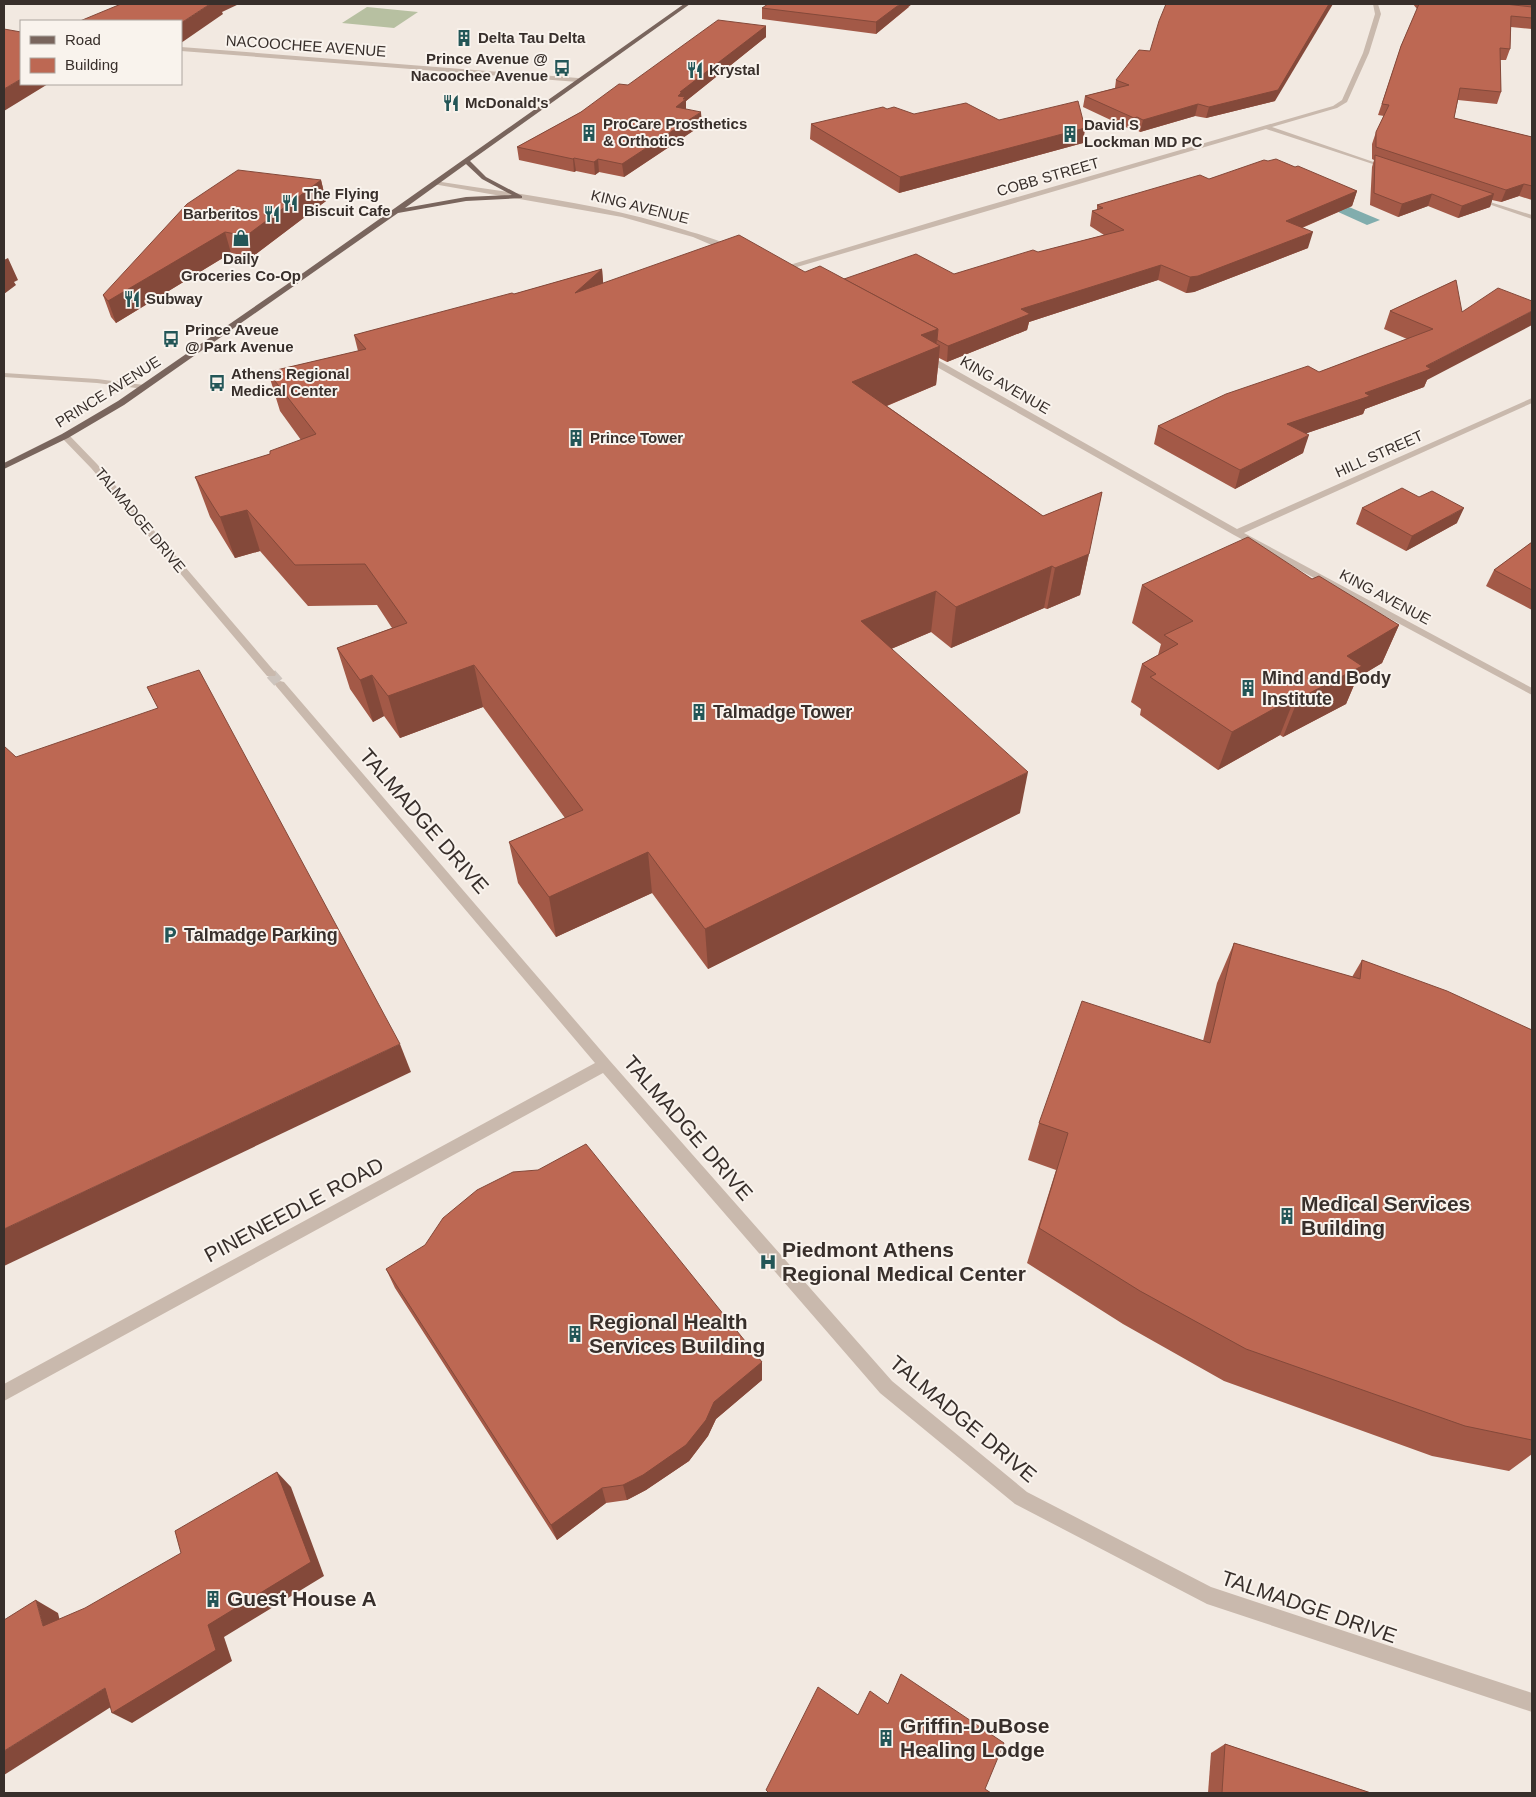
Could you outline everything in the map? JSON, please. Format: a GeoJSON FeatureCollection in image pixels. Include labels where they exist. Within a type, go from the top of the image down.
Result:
{"type":"FeatureCollection","features":[{"type":"Feature","properties":{"kind":"main road","name":"PRINCE AVENUE"},"geometry":{"type":"LineString","coordinates":[[4,466],[65,436],[144,387],[289,287],[687,4]]}},
{"type":"Feature","properties":{"kind":"main road"},"geometry":{"type":"LineString","coordinates":[[466,161],[484,178],[520,196]]}},
{"type":"Feature","properties":{"kind":"main road"},"geometry":{"type":"LineString","coordinates":[[393,212],[466,199],[520,196]]}},
{"type":"Feature","properties":{"kind":"street","name":"COBB STREET"},"geometry":{"type":"LineString","coordinates":[[781,277],[769,270],[1268,128],[1335,107],[1344,100],[1366,53],[1378,14],[1376,4]]}},
{"type":"Feature","properties":{"kind":"street","name":"NACOOCHEE AVENUE"},"geometry":{"type":"LineString","coordinates":[[182,49],[578,80]]}},
{"type":"Feature","properties":{"kind":"street"},"geometry":{"type":"LineString","coordinates":[[1268,128],[1393,170]]}},
{"type":"Feature","properties":{"kind":"street","name":"KING AVENUE"},"geometry":{"type":"LineString","coordinates":[[435,183],[609,211],[661,224],[743,256]]}},
{"type":"Feature","properties":{"kind":"street"},"geometry":{"type":"LineString","coordinates":[[1467,195],[1532,217]]}},
{"type":"Feature","properties":{"kind":"street","name":"KING AVENUE"},"geometry":{"type":"LineString","coordinates":[[916,351],[1237,533],[1532,692]]}},
{"type":"Feature","properties":{"kind":"street"},"geometry":{"type":"LineString","coordinates":[[4,375],[97,381],[144,387]]}},
{"type":"Feature","properties":{"kind":"street","name":"HILL STREET"},"geometry":{"type":"LineString","coordinates":[[1237,533],[1532,400]]}},
{"type":"Feature","properties":{"kind":"street","name":"TALMADGE DRIVE"},"geometry":{"type":"LineString","coordinates":[[65,436],[94,466],[605,1065],[886,1387],[1021,1498],[1207,1596],[1532,1703]]}},
{"type":"Feature","properties":{"kind":"street","name":"PINENEEDLE ROAD"},"geometry":{"type":"LineString","coordinates":[[4,1393],[605,1065]]}},
{"type":"Feature","properties":{"kind":"green space"},"geometry":{"type":"Polygon","coordinates":[[[367,7],[418,12],[394,28],[342,23],[367,7]]]}},
{"type":"Feature","properties":{"kind":"water"},"geometry":{"type":"Polygon","coordinates":[[[1349,207],[1380,220],[1367,225],[1336,211],[1349,207]]]}},
{"type":"Feature","properties":{"kind":"building"},"geometry":{"type":"Polygon","coordinates":[[[121,4],[210,4],[182,22],[182,20],[82,20],[121,4]]]}},
{"type":"Feature","properties":{"kind":"building"},"geometry":{"type":"Polygon","coordinates":[[[768,4],[900,4],[876,22],[762,8],[768,4]]]}},
{"type":"Feature","properties":{"kind":"building"},"geometry":{"type":"Polygon","coordinates":[[[1166,4],[1329,4],[1278,90],[1209,107],[1198,104],[1143,120],[1137,117],[1134,118],[1085,96],[1129,85],[1116,80],[1139,50],[1150,51],[1166,4]]]}},
{"type":"Feature","properties":{"kind":"building"},"geometry":{"type":"Polygon","coordinates":[[[1419,4],[1505,4],[1532,7],[1532,18],[1511,16],[1510,49],[1500,48],[1501,92],[1460,88],[1454,118],[1532,137],[1532,186],[1524,184],[1506,190],[1376,147],[1376,132],[1389,105],[1382,104],[1401,46],[1419,4]]]}},
{"type":"Feature","properties":{"kind":"building"},"geometry":{"type":"Polygon","coordinates":[[[718,20],[766,26],[680,92],[682,92],[678,96],[685,97],[683,99],[686,99],[676,107],[701,112],[622,164],[598,159],[594,162],[573,159],[517,147],[581,112],[619,84],[628,85],[718,20]]]}},
{"type":"Feature","properties":{"kind":"building"},"geometry":{"type":"Polygon","coordinates":[[[4,29],[20,32],[20,80],[4,89],[4,29]]]}},
{"type":"Feature","properties":{"kind":"building"},"geometry":{"type":"Polygon","coordinates":[[[1078,101],[1085,128],[900,177],[811,124],[883,107],[887,109],[894,107],[914,114],[966,103],[999,120],[1078,101]]]}},
{"type":"Feature","properties":{"kind":"building"},"geometry":{"type":"Polygon","coordinates":[[[1375,155],[1494,194],[1462,206],[1432,194],[1402,204],[1374,193],[1375,155]]]}},
{"type":"Feature","properties":{"kind":"building"},"geometry":{"type":"Polygon","coordinates":[[[1276,159],[1295,167],[1298,166],[1357,191],[1286,221],[1313,232],[1198,276],[1190,277],[1161,265],[1021,309],[1030,314],[948,346],[937,340],[938,329],[844,279],[916,254],[954,274],[1033,250],[1038,252],[1124,230],[1092,211],[1103,208],[1097,205],[1200,175],[1209,179],[1264,160],[1276,159]]]}},
{"type":"Feature","properties":{"kind":"building"},"geometry":{"type":"Polygon","coordinates":[[[238,170],[321,180],[246,236],[225,232],[108,301],[103,295],[187,204],[238,170]]]}},
{"type":"Feature","properties":{"kind":"building"},"geometry":{"type":"Polygon","coordinates":[[[739,235],[805,272],[820,266],[938,329],[921,335],[940,346],[852,382],[1043,516],[1102,492],[1089,554],[1055,568],[1052,566],[956,607],[936,591],[861,621],[1028,772],[705,929],[648,852],[549,897],[509,842],[583,810],[474,665],[388,696],[372,675],[360,680],[337,648],[407,623],[365,564],[295,565],[247,510],[220,517],[195,477],[270,454],[270,451],[316,434],[268,372],[366,349],[354,335],[514,294],[602,269],[575,293],[739,235]]]}},
{"type":"Feature","properties":{"kind":"building"},"geometry":{"type":"Polygon","coordinates":[[[1456,280],[1462,312],[1498,288],[1532,301],[1532,311],[1426,366],[1431,369],[1365,393],[1370,396],[1287,424],[1309,435],[1240,470],[1158,426],[1226,394],[1308,366],[1319,372],[1433,329],[1390,311],[1456,280]]]}},
{"type":"Feature","properties":{"kind":"building"},"geometry":{"type":"Polygon","coordinates":[[[1402,488],[1419,497],[1432,491],[1464,508],[1412,536],[1362,508],[1402,488]]]}},
{"type":"Feature","properties":{"kind":"building"},"geometry":{"type":"Polygon","coordinates":[[[1248,537],[1312,579],[1319,576],[1399,625],[1347,656],[1362,666],[1298,699],[1295,697],[1232,732],[1150,677],[1156,674],[1142,664],[1178,644],[1164,635],[1193,621],[1142,585],[1248,537]]]}},
{"type":"Feature","properties":{"kind":"building"},"geometry":{"type":"Polygon","coordinates":[[[1532,542],[1532,590],[1494,570],[1532,542]]]}},
{"type":"Feature","properties":{"kind":"building","name":"Talmadge Parking"},"geometry":{"type":"Polygon","coordinates":[[[199,670],[400,1044],[4,1229],[4,746],[16,757],[158,708],[147,687],[199,670]]]}},
{"type":"Feature","properties":{"kind":"building","name":"Medical Services Building"},"geometry":{"type":"Polygon","coordinates":[[[1234,943],[1360,979],[1362,960],[1447,991],[1532,1030],[1532,1440],[1465,1426],[1246,1349],[1140,1291],[1039,1228],[1068,1133],[1039,1123],[1082,1001],[1210,1043],[1234,943]]]}},
{"type":"Feature","properties":{"kind":"building","name":"Regional Health Services Building"},"geometry":{"type":"Polygon","coordinates":[[[586,1144],[762,1362],[714,1402],[706,1420],[686,1445],[643,1475],[623,1485],[602,1488],[551,1525],[386,1269],[425,1245],[443,1218],[477,1190],[513,1172],[538,1170],[586,1144]]]}},
{"type":"Feature","properties":{"kind":"building"},"geometry":{"type":"Polygon","coordinates":[[[277,1472],[311,1562],[208,1625],[216,1650],[112,1713],[105,1688],[4,1751],[4,1620],[36,1600],[43,1626],[85,1608],[181,1553],[175,1531],[277,1472]]]}},
{"type":"Feature","properties":{"kind":"building","name":"Griffin-DuBose Healing Lodge"},"geometry":{"type":"Polygon","coordinates":[[[901,1674],[1004,1743],[985,1789],[991,1793],[769,1793],[766,1790],[818,1687],[858,1715],[870,1691],[888,1704],[901,1674]]]}},
{"type":"Feature","properties":{"kind":"building"},"geometry":{"type":"Polygon","coordinates":[[[1225,1744],[1371,1793],[1222,1793],[1225,1744]]]}},
{"type":"Feature","properties":{"kind":"tunnel"},"geometry":{"type":"LineString","coordinates":[[271,674],[280,684]]}},
{"type":"Feature","properties":{"kind":"place","name":"Delta Tau Delta"},"geometry":{"type":"Point","coordinates":[464,38]}},
{"type":"Feature","properties":{"kind":"place","name":"Prince Avenue @ Nacoochee Avenue"},"geometry":{"type":"Point","coordinates":[562,68]}},
{"type":"Feature","properties":{"kind":"place","name":"Krystal"},"geometry":{"type":"Point","coordinates":[695,70]}},
{"type":"Feature","properties":{"kind":"place","name":"McDonald's"},"geometry":{"type":"Point","coordinates":[451,103]}},
{"type":"Feature","properties":{"kind":"place","name":"ProCare Prosthetics & Orthotics"},"geometry":{"type":"Point","coordinates":[589,133]}},
{"type":"Feature","properties":{"kind":"place","name":"David S Lockman MD PC"},"geometry":{"type":"Point","coordinates":[1070,134]}},
{"type":"Feature","properties":{"kind":"place","name":"The Flying Biscuit Cafe"},"geometry":{"type":"Point","coordinates":[290,203]}},
{"type":"Feature","properties":{"kind":"place","name":"Barberitos"},"geometry":{"type":"Point","coordinates":[272,214]}},
{"type":"Feature","properties":{"kind":"place","name":"Daily Groceries Co-Op"},"geometry":{"type":"Point","coordinates":[241,238]}},
{"type":"Feature","properties":{"kind":"place","name":"Subway"},"geometry":{"type":"Point","coordinates":[132,299]}},
{"type":"Feature","properties":{"kind":"place","name":"Prince Aveue @ Park Avenue"},"geometry":{"type":"Point","coordinates":[171,339]}},
{"type":"Feature","properties":{"kind":"place","name":"Athens Regional Medical Center"},"geometry":{"type":"Point","coordinates":[217,383]}},
{"type":"Feature","properties":{"kind":"place","name":"Prince Tower"},"geometry":{"type":"Point","coordinates":[576,438]}},
{"type":"Feature","properties":{"kind":"place","name":"Mind and Body Institute"},"geometry":{"type":"Point","coordinates":[1248,688]}},
{"type":"Feature","properties":{"kind":"place","name":"Talmadge Tower"},"geometry":{"type":"Point","coordinates":[699,712]}},
{"type":"Feature","properties":{"kind":"place","name":"Talmadge Parking"},"geometry":{"type":"Point","coordinates":[170,935]}},
{"type":"Feature","properties":{"kind":"place","name":"Medical Services Building"},"geometry":{"type":"Point","coordinates":[1287,1216]}},
{"type":"Feature","properties":{"kind":"place","name":"Piedmont Athens Regional Medical Center"},"geometry":{"type":"Point","coordinates":[768,1262]}},
{"type":"Feature","properties":{"kind":"place","name":"Regional Health Services Building"},"geometry":{"type":"Point","coordinates":[575,1334]}},
{"type":"Feature","properties":{"kind":"place","name":"Guest House A"},"geometry":{"type":"Point","coordinates":[213,1599]}},
{"type":"Feature","properties":{"kind":"place","name":"Griffin-DuBose Healing Lodge"},"geometry":{"type":"Point","coordinates":[886,1738]}}]}
